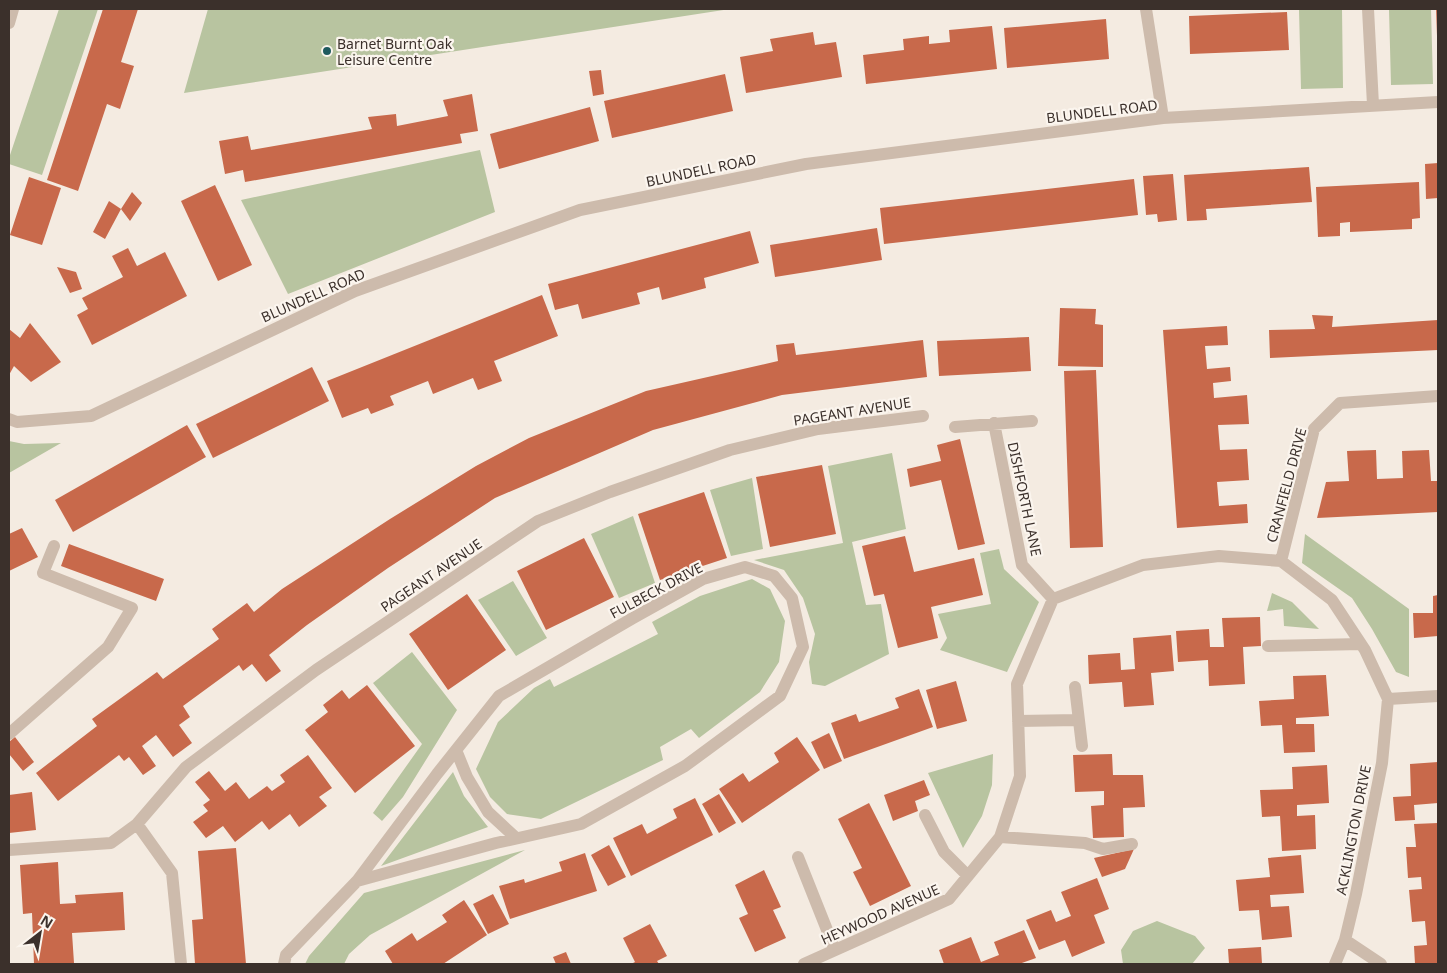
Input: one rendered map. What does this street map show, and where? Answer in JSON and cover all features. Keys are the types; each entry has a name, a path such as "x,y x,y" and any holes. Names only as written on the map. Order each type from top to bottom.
{"street":[{"path":"1146,9 1163,118"},
{"path":"1368,9 1373,105"},
{"name":"BLUNDELL ROAD","path":"9,419 17,422 91,416 355,291 580,210 806,164 1163,118 1438,102"},
{"name":"CRANFIELD DRIVE","path":"1281,562 1314,429 1340,403 1438,396"},
{"name":"PAGEANT AVENUE","path":"9,850 111,843 136,824 186,767 316,670 538,521 610,492 730,450 818,429 923,416"},
{"path":"955,427 1032,420"},
{"name":"DISHFORTH LANE","path":"994,423 1022,565 1053,600"},
{"path":"9,734 108,647 132,608 44,573 54,546"},
{"path":"1053,600 1143,565 1219,556 1281,562 1332,600 1361,644 1388,699 1438,696"},
{"name":"FULBECK DRIVE","path":"284,964 286,955 357,881 499,696 703,579 745,567 774,576 792,598 803,647 780,696 685,766 581,824 516,838 357,881"},
{"name":"HEYWOOD AVENUE","path":"804,964 949,899 1000,837 1020,776 1017,684 1053,600"},
{"path":"1268,646 1361,644"},
{"path":"1074,687 1082,746"},
{"name":"ACKLINGTON DRIVE","path":"1335,964 1345,940 1356,894 1382,763 1388,699"},
{"path":"1018,722 1078,720"},
{"path":"456,750 467,777 488,812 516,838"},
{"path":"925,815 944,852 968,876"},
{"path":"136,824 172,873 181,964"},
{"path":"1000,837 1085,843 1103,849 1132,844"},
{"path":"798,857 835,950"},
{"path":"1345,940 1381,964"}],"green space":[{"path":"59,9 98,9 42,175 9,164 9,158"},
{"name":"Barnet Burnt Oak Leisure Centre","path":"208,9 730,9 184,93"},
{"path":"1299,9 1342,9 1343,88 1301,89"},
{"path":"1389,9 1431,9 1433,84 1391,85"},
{"path":"480,150 495,212 288,294 241,200"},
{"path":"9,441 24,444 61,443 9,473"},
{"path":"892,453 906,529 852,542 866,605 881,604 889,654 825,686 812,684 809,662 815,634 803,598 784,570 754,560 843,543 828,466"},
{"path":"752,478 763,549 731,556 710,490"},
{"path":"633,516 655,583 619,598 591,534"},
{"path":"1305,534 1409,609 1409,677 1396,672 1352,598 1302,563"},
{"path":"999,549 1004,569 1039,602 1007,672 940,650 947,638 938,614 991,604 980,553"},
{"path":"752,579 770,589 785,621 779,662 760,692 699,738 691,729 660,747 663,760 541,819 507,814 490,797 476,769 498,722 534,688 550,679 554,687 658,634 652,622 700,596"},
{"path":"513,581 547,638 516,656 478,600"},
{"path":"1272,593 1292,602 1319,629 1284,626 1283,609 1267,611"},
{"path":"412,652 457,710 403,797 382,821 373,813 422,744 373,683"},
{"path":"993,754 992,785 982,816 963,848 928,773"},
{"path":"453,772 464,796 488,827 381,866"},
{"path":"525,850 370,935 349,954 344,964 305,964 309,956 364,893"},
{"path":"1157,921 1195,936 1205,948 1192,964 1123,964 1121,950 1133,931"}],"building":[{"path":"103,9 138,9 121,62 134,66 120,109 107,104 78,191 47,180"},
{"path":"1436,9 1438,9 1438,36 1437,36"},
{"path":"1287,12 1289,50 1190,54 1189,16"},
{"path":"1106,19 1109,59 1007,68 1004,28"},
{"path":"992,26 997,69 866,84 863,55 904,50 903,39 929,36 929,44 950,42 949,30"},
{"path":"813,32 815,45 836,42 842,77 746,93 740,57 773,51 770,39"},
{"path":"601,70 604,94 593,96 589,71"},
{"path":"725,74 733,111 612,138 604,101"},
{"path":"472,94 478,131 460,134 462,143 245,182 243,170 225,174 219,141 248,136 251,150 372,129 368,117 396,114 397,126 448,116 443,100"},
{"path":"590,107 599,141 499,169 490,134"},
{"path":"1438,163 1438,198 1426,199 1425,164"},
{"path":"1309,167 1312,202 1206,209 1207,220 1187,221 1184,175"},
{"path":"1173,174 1177,220 1158,222 1157,214 1146,215 1143,176"},
{"path":"29,177 61,188 42,245 10,235"},
{"path":"1134,179 1138,215 884,244 880,208"},
{"path":"1419,182 1420,218 1412,219 1412,229 1350,232 1350,222 1340,223 1340,236 1318,237 1316,187"},
{"path":"215,185 252,265 218,281 181,201"},
{"path":"132,192 142,203 130,221 121,209"},
{"path":"109,201 121,209 105,239 93,232"},
{"path":"877,228 882,260 775,277 770,245"},
{"path":"750,231 759,263 704,278 706,288 662,300 659,287 637,293 640,304 582,319 578,304 555,310 548,284"},
{"path":"128,248 137,266 165,252 187,296 92,345 77,315 88,309 82,298 123,277 112,256"},
{"path":"57,267 76,272 82,289 70,293"},
{"path":"542,295 558,336 494,361 502,381 478,390 473,378 433,394 428,381 390,396 394,405 371,414 368,408 342,418 327,381"},
{"path":"1060,308 1096,309 1095,324 1103,325 1103,367 1058,366"},
{"path":"1312,315 1333,316 1332,327 1438,320 1438,350 1270,358 1269,330 1315,329"},
{"path":"30,323 61,362 31,382 14,366 9,375 9,329 20,338"},
{"path":"1227,326 1228,345 1205,346 1207,369 1230,367 1231,381 1213,383 1214,398 1247,395 1249,424 1218,425 1220,450 1247,449 1249,480 1217,482 1219,506 1247,504 1248,523 1177,528 1163,330"},
{"path":"1029,337 1031,371 939,376 937,341"},
{"path":"923,340 927,377 782,395 653,430 495,498 388,568 307,625 269,655 281,671 266,682 252,664 243,671 239,665 183,706 190,717 179,725 192,743 173,757 156,735 142,746 156,766 143,775 129,757 124,761 119,755 58,801 36,773 97,726 92,719 157,672 163,679 219,639 212,629 247,603 254,612 282,589 390,519 476,466 529,438 646,391 778,361 776,345 794,343 796,355"},
{"path":"312,367 329,401 213,458 196,424"},
{"path":"1096,370 1103,547 1070,548 1064,371"},
{"path":"187,425 206,457 73,532 55,500"},
{"path":"960,439 985,544 958,550 941,480 910,487 907,469 941,461 937,445"},
{"path":"1376,450 1377,479 1403,478 1402,451 1429,450 1431,481 1438,481 1438,512 1317,518 1326,482 1349,481 1347,451"},
{"path":"822,465 836,534 770,547 756,477"},
{"path":"704,492 727,558 660,580 638,514"},
{"path":"22,528 38,557 9,571 9,534"},
{"path":"905,536 914,572 974,558 983,595 931,607 938,638 898,648 884,594 874,596 862,546"},
{"path":"584,538 614,597 546,630 517,571"},
{"path":"69,544 164,579 156,601 61,566"},
{"path":"467,594 506,650 448,690 409,634"},
{"path":"1438,595 1438,636 1414,638 1413,613 1433,613 1433,596"},
{"path":"1260,617 1261,646 1243,647 1245,684 1209,686 1208,660 1178,662 1176,631 1209,629 1210,647 1224,647 1222,618"},
{"path":"1171,635 1174,671 1151,673 1154,705 1124,707 1122,682 1089,684 1088,655 1120,653 1121,670 1135,669 1133,638"},
{"path":"1326,675 1329,716 1296,718 1296,724 1314,724 1315,752 1284,753 1282,725 1261,726 1259,701 1294,699 1293,676"},
{"path":"956,681 967,721 937,729 926,690"},
{"path":"367,685 415,746 355,793 305,730 328,712 323,705 342,690 349,699"},
{"path":"919,689 933,727 844,759 831,723 856,714 859,722 899,708 895,698"},
{"path":"829,733 842,761 824,769 811,742"},
{"path":"15,737 34,762 23,771 9,754 9,742"},
{"path":"797,737 820,770 742,823 719,789 743,773 749,782 779,762 774,753"},
{"path":"1112,754 1113,775 1143,775 1145,807 1123,808 1124,837 1093,838 1091,806 1104,805 1104,791 1075,792 1073,755"},
{"path":"308,755 332,788 319,797 327,806 299,827 290,814 269,830 262,821 235,842 223,826 206,838 193,822 208,811 203,805 210,800 195,782 209,771 225,791 236,782 249,799 267,786 272,791 285,782 280,775"},
{"path":"1438,762 1438,803 1414,805 1415,820 1395,821 1393,797 1411,796 1410,764"},
{"path":"1327,765 1329,803 1297,805 1297,816 1315,815 1316,849 1282,851 1280,816 1262,817 1260,790 1293,789 1292,767"},
{"path":"924,780 930,795 915,801 918,811 893,821 884,795"},
{"path":"32,792 36,830 9,833 9,795"},
{"path":"719,794 736,823 719,833 702,804"},
{"path":"695,798 713,835 631,876 613,838 642,824 647,834 677,818 673,809"},
{"path":"869,803 911,886 870,906 853,872 862,868 838,819"},
{"path":"1438,823 1438,964 1415,964 1414,946 1427,945 1425,921 1412,922 1409,890 1422,889 1421,877 1408,878 1406,847 1416,847 1414,824"},
{"path":"609,845 626,877 608,886 591,855"},
{"path":"236,848 246,964 195,964 192,920 203,919 198,851"},
{"path":"1134,849 1125,869 1102,877 1094,858"},
{"path":"585,853 597,891 510,919 499,886 524,879 525,883 562,871 559,862"},
{"path":"1301,855 1304,893 1270,895 1271,907 1289,906 1292,937 1262,940 1259,910 1239,911 1236,880 1270,877 1268,858"},
{"path":"58,862 60,904 76,903 75,895 123,892 125,930 72,933 74,963 34,964 32,913 23,914 20,865"},
{"path":"764,870 781,907 773,910 786,938 755,952 739,918 748,914 735,885"},
{"path":"1097,878 1109,909 1094,915 1105,943 1072,957 1065,940 1039,950 1026,920 1051,910 1056,922 1071,916 1061,892"},
{"path":"493,894 509,924 488,934 473,904"},
{"path":"464,900 487,935 443,964 393,964 385,951 412,933 417,941 447,922 442,915"},
{"path":"650,924 667,956 657,961 659,964 631,964 635,962 623,938"},
{"path":"1024,930 1036,958 1019,964 944,964 939,950 971,937 981,962 999,955 994,942"},
{"path":"1261,947 1262,964 1229,964 1228,949"},
{"path":"566,952 571,964 556,964 553,957"}],"place":[{"name":"Barnet Burnt Oak Leisure Centre","path":"327,51"}]}
